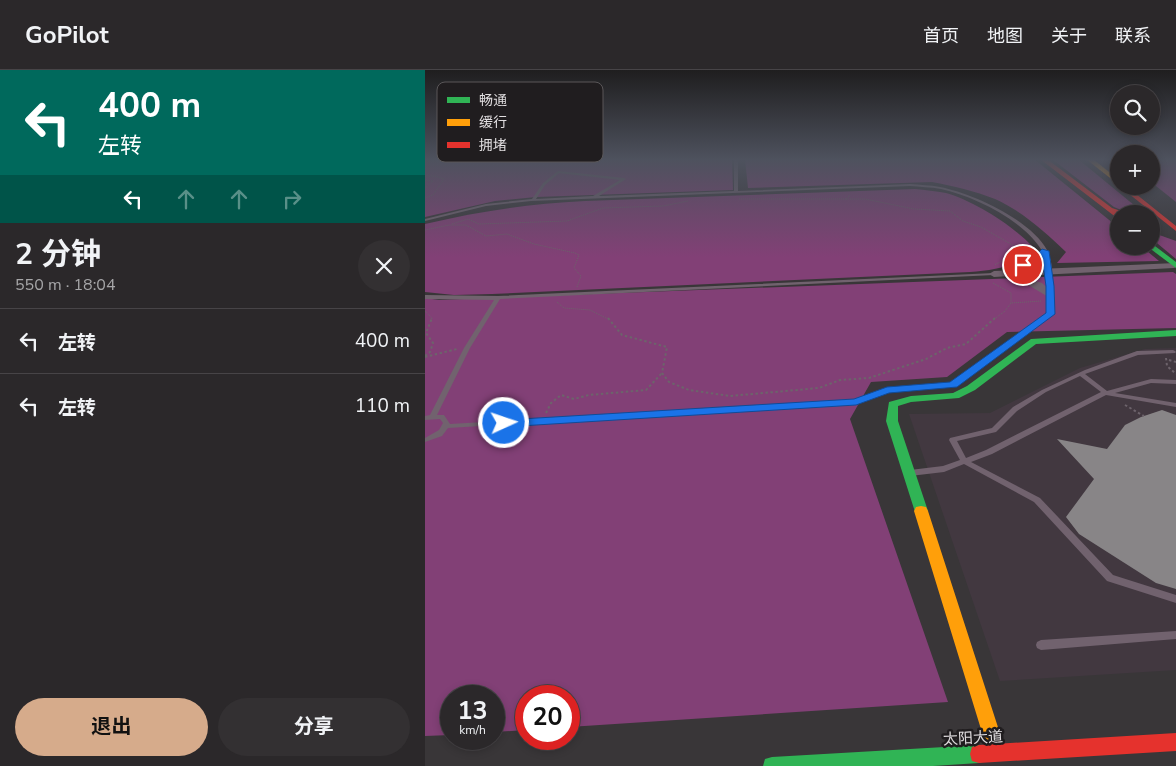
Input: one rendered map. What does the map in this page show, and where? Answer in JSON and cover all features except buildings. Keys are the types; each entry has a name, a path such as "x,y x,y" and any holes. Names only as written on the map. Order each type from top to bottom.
{"main road":[{"path":"1086,191 1110,209"},
{"path":"1131,195 1141,205"},
{"path":"1160,220 1176,230"},
{"path":"1160,232 1176,237"},
{"path":"1160,252 1175,265"},
{"path":"997,752 893,422 893,404 911,399 955,396 971,388 1034,341 1176,333"},
{"name":"太阳大道","path":"772,766 997,752 1052,755 1176,742"}],"street":[{"path":"989,274 1175,265"},
{"path":"989,274 1011,276 1036,283 1044,288 1050,298"}],"lane":[{"path":"533,200 539,191"},
{"path":"594,197 603,191"},
{"path":"425,220 486,205 533,200 748,191"},
{"path":"425,440 439,434 447,426 856,402 887,390 953,385 1051,314 1048,271 1044,252 1034,237 1015,222 975,200 953,191"},
{"path":"425,297 498,298 989,274 1023,265 1037,259 1044,252"},
{"path":"447,426 445,420 429,417 467,348 498,298"},
{"path":"1170,354 1137,353 1081,374 1044,391 1015,409 994,430 953,440 964,461 1037,500 1110,578 1176,599"},
{"path":"1081,374 1106,393 1176,405"},
{"path":"909,473 944,469 989,452 1106,393 1151,381 1176,382"},
{"path":"1041,644 1176,635"}],"path":[{"path":"425,198 433,195 435,191"},
{"path":"846,199 853,191"},
{"path":"735,199 865,199 914,208 950,211 959,219 981,227 1016,247 1044,252"},
{"path":"425,230 468,219 479,224 567,221 603,208 663,206 680,204 689,200"},
{"path":"452,224 470,226 486,236 507,234 535,244 579,255 574,268 581,276 575,294"},
{"path":"556,295 559,305 564,308 590,310 611,320 622,335 667,348 663,373 669,382 689,390 730,396 819,388 840,380 869,378 926,359 947,348 967,344 982,328 1005,311 1011,303 1011,293 994,284 989,274 985,271 1015,255 1016,247"},
{"path":"1011,303 1050,298"},
{"path":"425,311 432,318 426,333 433,343 430,352 425,356"},
{"path":"425,356 467,348"},
{"path":"1170,354 1166,359 1167,366 1176,374"},
{"path":"1166,359 1176,362"},
{"path":"542,421 551,402 561,395 574,398 646,390 663,373"}],"shaded area":[{"path":"425,191 691,191 536,197 495,201 425,217"},
{"path":"847,191 937,191 957,197 980,208 1014,230 1032,246 1012,263 996,269 970,272 492,294 454,295 425,292 425,224 524,206 585,201"},
{"path":"971,191 1074,191 1110,221 1110,255 1152,255 1159,261 1057,263 1066,252 1024,216 995,199"},
{"path":"1094,191 1110,191 1110,195 1122,195 1134,205 1111,205"},
{"path":"1163,191 1176,191 1176,202"},
{"path":"1160,235 1176,241 1176,259 1160,246"},
{"path":"1173,272 1176,274 1176,328 1007,332 947,377 871,382 850,419 948,702 580,726 580,685 515,685 515,731 505,731 505,685 440,685 440,735 425,736 425,298 439,300"},
{"path":"1176,348 1176,670 1000,681 909,414 990,413 1080,368 1145,349"}],"traffic: fast":[{"path":"1160,253 1176,266"},
{"path":"921,511 892,421 893,404 911,399 955,396 971,388 1034,341 1176,333"},
{"path":"772,766 979,754"}],"traffic: slow":[{"path":"921,511 997,752"}],"traffic: jam":[{"path":"1086,191 1110,210"},
{"path":"1133,195 1176,229"},
{"path":"979,754 1176,742"}],"route":[{"path":"504,423 856,402 887,390 953,385 1051,314 1050,286 1045,251 1037,259 1023,265"}]}
